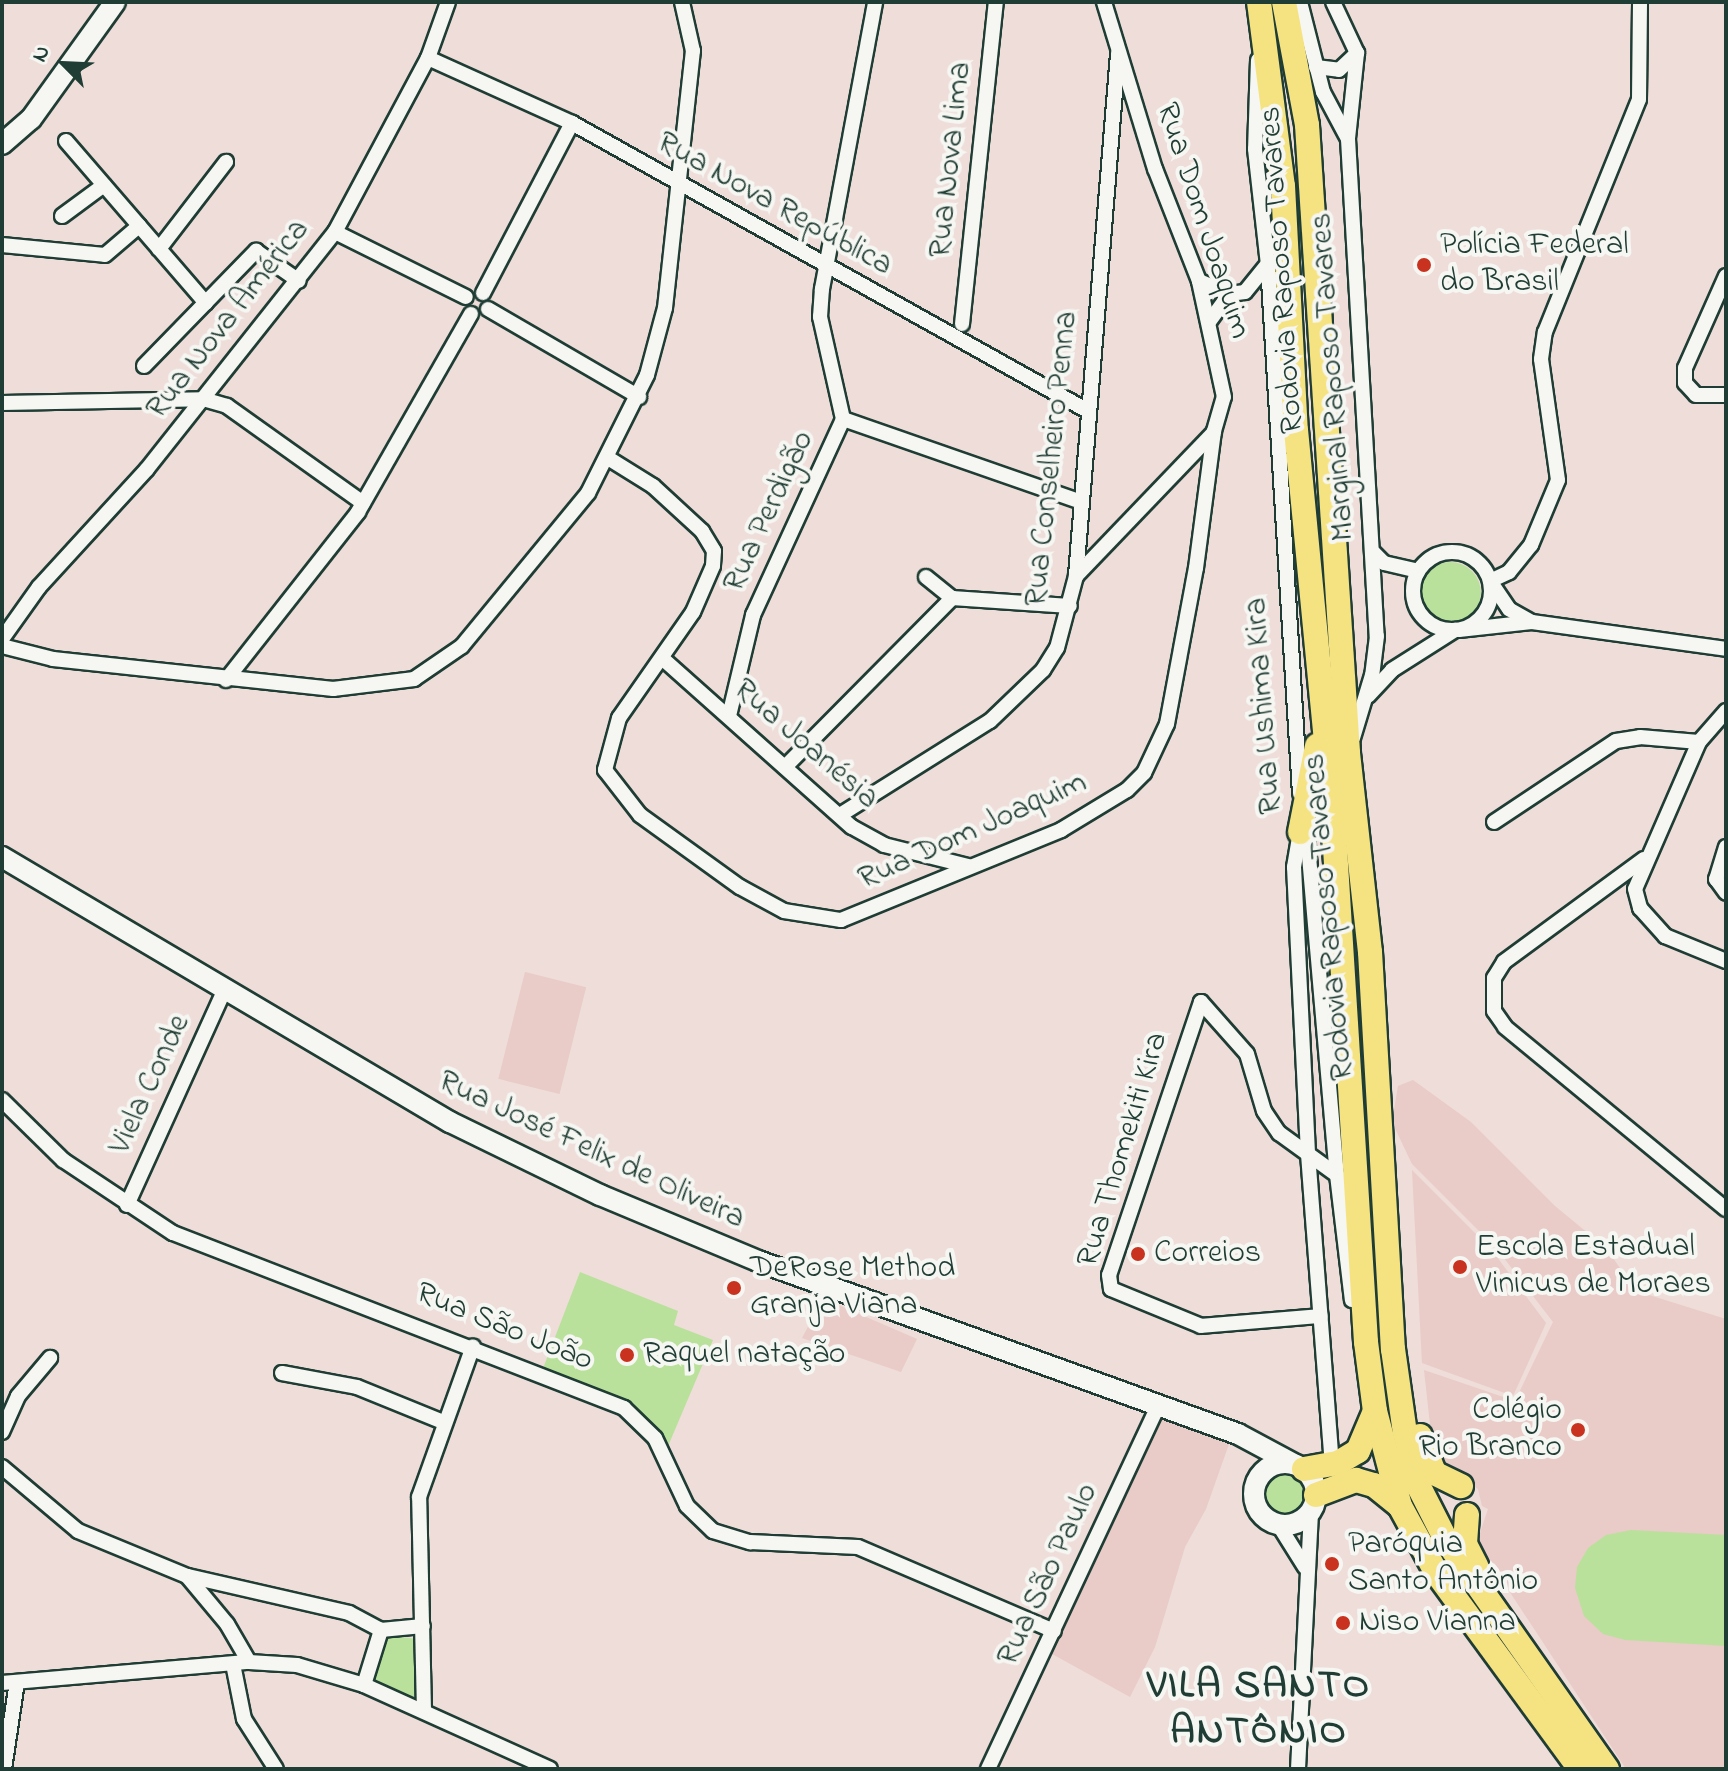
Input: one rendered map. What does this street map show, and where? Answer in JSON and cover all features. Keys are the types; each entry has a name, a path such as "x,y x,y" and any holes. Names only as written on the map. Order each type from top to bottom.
{"highway":[{"name":"Rodovia Raposo Tavares","path":"1268,5 1283,186 1296,430 1355,1112 1366,1342 1375,1411 1400,1506 1436,1572 1580,1769"},
{"name":"Rodovia Raposo Tavares","path":"1268,5 1307,125 1348,753 1370,952 1393,1349 1405,1433 1418,1485 1446,1540 1607,1769"},
{"path":"1303,827 1321,712"},
{"path":"1393,1349 1429,1465 1440,1478 1461,1486"},
{"path":"1299,1467 1332,1464 1358,1451 1375,1411"},
{"path":"1313,1503 1356,1480 1374,1485 1400,1506"},
{"path":"1467,1515 1465,1544 1501,1619"}],"main road":[{"path":"2,144 31,119 115,2"},
{"name":"Rua José Felix de Oliveira","path":"2,857 450,1122 600,1195 758,1261 1238,1434 1299,1467"},
{"path":"1238,1434 1260,1476 1256,1505 1278,1524 1296,1522 1313,1503 1299,1467 1275,1465 1260,1476"}],"street":[{"name":"Rua Nova América","path":"2,639 39,587 113,511 335,232 428,58 448,2"},
{"path":"2,646 53,659 293,689 375,687 414,679 441,665 497,609 588,493 639,397 665,308 679,185 693,51 682,2"},
{"name":"Rua Perdigão","path":"729,716 753,615 843,419 820,317 825,263 875,2"},
{"name":"Rua Nova Lima","path":"962,324 996,2"},
{"name":"Rua Dom Joaquim","path":"608,458 653,486 702,531 714,551 700,598 619,718 605,770 640,815 740,887 784,911 841,920 895,902 968,866 1061,830 1115,798 1144,773 1167,724 1178,675 1214,431 1224,397 1199,281 1155,169 1104,2"},
{"name":"Marginal Raposo Tavares","path":"1300,2 1316,67 1348,139 1359,385 1374,553 1377,636 1366,700 1348,753"},
{"path":"1333,2 1357,53 1348,139"},
{"path":"1490,581 1509,572 1531,545 1558,480 1541,359 1545,332 1639,99 1640,2"},
{"name":"Rua Ushima Kira","path":"1268,5 1255,149 1268,264 1303,827 1294,867 1308,1154 1332,1464"},
{"name":"Rua Conselheiro Penna","path":"840,815 990,721 1018,697 1057,648 1076,576 1119,46"},
{"path":"1316,67 1339,70 1357,53"},
{"name":"Rua Nova República","path":"428,58 572,123 1088,411"},
{"path":"572,123 483,293 488,309 639,397"},
{"path":"66,141 206,303"},
{"path":"159,249 226,162"},
{"path":"62,216 104,185"},
{"path":"2,245 105,255 139,226"},
{"path":"335,232 466,297 483,293"},
{"path":"144,366 256,251 299,281"},
{"path":"1245,292 1268,264"},
{"path":"1726,276 1685,368 1685,383 1696,395 1726,395"},
{"path":"1199,281 1229,294 1245,292 1270,302"},
{"path":"1209,322 1229,294"},
{"path":"466,297 471,314"},
{"path":"226,680 363,503 471,314 488,309"},
{"path":"2,403 203,399 247,415 363,503"},
{"path":"843,419 1081,502"},
{"path":"1076,576 1214,431"},
{"path":"1374,553 1384,563 1418,571"},
{"path":"1532,622 1509,609 1476,560 1464,553 1438,554 1418,571 1413,592 1418,612 1434,626 1457,630 1532,622 1726,649"},
{"path":"926,577 952,598 1070,606"},
{"path":"1366,700 1392,670 1481,617 1490,581"},
{"path":"785,767 952,598"},
{"name":"Rua Joanésia","path":"662,658 840,815 884,845 968,866"},
{"path":"1726,711 1699,742 1644,859 1635,889 1650,923 1665,936 1726,961"},
{"path":"1494,822 1616,741 1640,737 1699,742"},
{"path":"1303,827 1337,1175 1353,1305 1366,1342"},
{"path":"1726,847 1716,879 1726,893"},
{"path":"1644,859 1504,962 1494,978 1494,1011 1505,1027 1726,1209"},
{"name":"Viela Conde","path":"127,1205 225,989"},
{"name":"Rua Thomekiti Kira","path":"1308,1154 1272,1123 1247,1054 1201,1002 1108,1283 1121,1295 1201,1326 1321,1316"},
{"name":"Rua São João","path":"2,1100 63,1160 173,1233 473,1346 635,1415 655,1438 687,1506 713,1531 750,1542 858,1547 1054,1631"},
{"path":"1308,1154 1337,1175"},
{"path":"424,1711 419,1497 443,1422 473,1346"},
{"path":"2,1431 18,1396 50,1358"},
{"path":"282,1373 357,1387 443,1422"},
{"name":"Rua São Paulo","path":"988,1769 1159,1404"},
{"path":"2,1467 78,1531 187,1576 349,1613 381,1630 423,1626"},
{"path":"1298,1769 1305,1567 1313,1503"},
{"path":"1278,1524 1305,1567"},
{"path":"187,1576 227,1624 249,1662"},
{"path":"364,1685 381,1630"},
{"path":"4,1769 10,1683 249,1662 297,1665 364,1685 550,1769"},
{"path":"233,1664 236,1696 251,1738 276,1769"}],"shaded area":[{"path":"525,972 586,987 560,1094 498,1079"},
{"name":"Colégio Rio Branco","path":"1413,1080 1471,1122 1555,1206 1606,1248 1636,1291 1726,1319 1726,1769 1626,1769 1477,1542 1488,1509 1482,1506 1478,1489 1434,1460 1424,1370 1515,1401 1553,1322 1497,1249 1412,1164 1392,1122 1398,1086"},
{"name":"Escola Estadual Vinicus de Moraes","path":"1412,1170 1491,1249 1546,1323 1513,1396 1422,1363"},
{"path":"836,1304 917,1339 901,1372 802,1338 818,1308"},
{"path":"1162,1417 1229,1444 1206,1509 1185,1547 1155,1647 1130,1697 1045,1650 1152,1419"}],"green space":[{"path":"1450,562 1462,564 1472,571 1479,581 1479,605 1472,615 1462,622 1450,624 1438,622 1428,615 1421,605 1419,593 1421,581 1428,571 1438,564"},
{"name":"Raquel natação","path":"580,1272 678,1311 674,1325 713,1340 663,1458 649,1424 542,1371"},
{"path":"1285,1472 1309,1479 1312,1488 1301,1516 1278,1523 1260,1508 1259,1492 1269,1479"},
{"path":"1631,1530 1726,1535 1726,1646 1625,1640 1603,1634 1584,1616 1575,1588 1577,1567 1588,1548 1606,1535"},
{"path":"380,1634 417,1639 421,1704 371,1682"}],"place":[{"name":"Polícia Federal do Brasil","path":"1424,265"},
{"name":"Correios","path":"1138,1254"},
{"name":"Escola Estadual Vinicus de Moraes","path":"1460,1267"},
{"name":"DeRose Method Granja Viana","path":"734,1288"},
{"name":"Raquel natação","path":"627,1355"},
{"name":"Colégio Rio Branco","path":"1578,1430"},
{"name":"Paróquia Santo Antônio","path":"1332,1564"},
{"name":"Niso Vianna","path":"1343,1623"}],"district":[{"name":"VILA SANTO ANTÔNIO","path":"1259,1710"}]}
